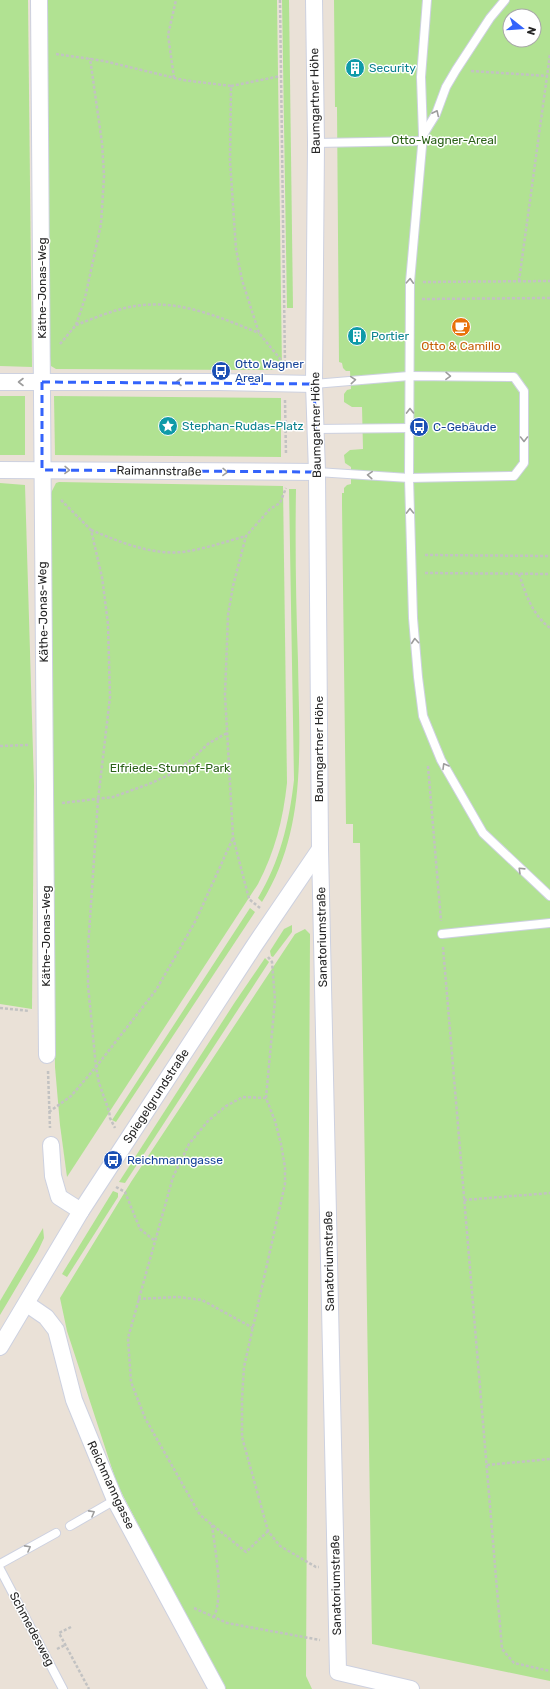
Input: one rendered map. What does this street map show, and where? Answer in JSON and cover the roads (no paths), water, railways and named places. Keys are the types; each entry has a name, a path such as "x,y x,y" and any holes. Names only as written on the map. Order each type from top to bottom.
{"street":[{"name":"Käthe-Jonas-Weg","path":"39,0 43,364 42,470 47,1056"},
{"name":"Baumgartner Höhe","path":"314,0 316,143 314,384 317,472 320,849"},
{"path":"0,382 314,384"},
{"name":"Raimannstraße","path":"0,470 317,472"},
{"name":"Spiegelgrundstraße","path":"0,1347 81,1211 254,946 320,849"},
{"name":"Sanatoriumstraße","path":"320,849 338,1672 411,1689"},
{"path":"51,1145 53,1176 59,1197 81,1211"},
{"name":"Reichmanngasse","path":"27,1304 46,1318 56,1330 74,1400 115,1500 217,1689"}],"lane":[{"path":"427,0 421,77 422,138 410,282 410,555 418,678 423,716 441,760 483,833 550,896"},
{"path":"422,138 436,114 446,87 456,70 490,18 505,0"},
{"path":"316,143 422,138"},
{"path":"314,384 410,376 514,377 524,391 524,463 514,476 409,478 317,472"},
{"path":"316,429 410,428"},
{"path":"442,934 550,924"},
{"path":"70,1526 115,1500"},
{"path":"0,1564 56,1533"},
{"name":"Schmedesweg","path":"0,1569 63,1689"}],"place":[{"name":"Security","path":"355,68"},
{"name":"Otto & Camillo","path":"461,327"},
{"name":"Portier","path":"357,336"},
{"name":"Otto Wagner Areal","path":"221,371"},
{"name":"Stephan-Rudas-Platz","path":"168,426"},
{"name":"C-Gebäude","path":"419,427"},
{"name":"Reichmanngasse","path":"113,1160"}],"park label":[{"name":"Otto-Wagner-Areal","path":"444,140"},
{"name":"Elfriede-Stumpf-Park","path":"170,768"}]}
